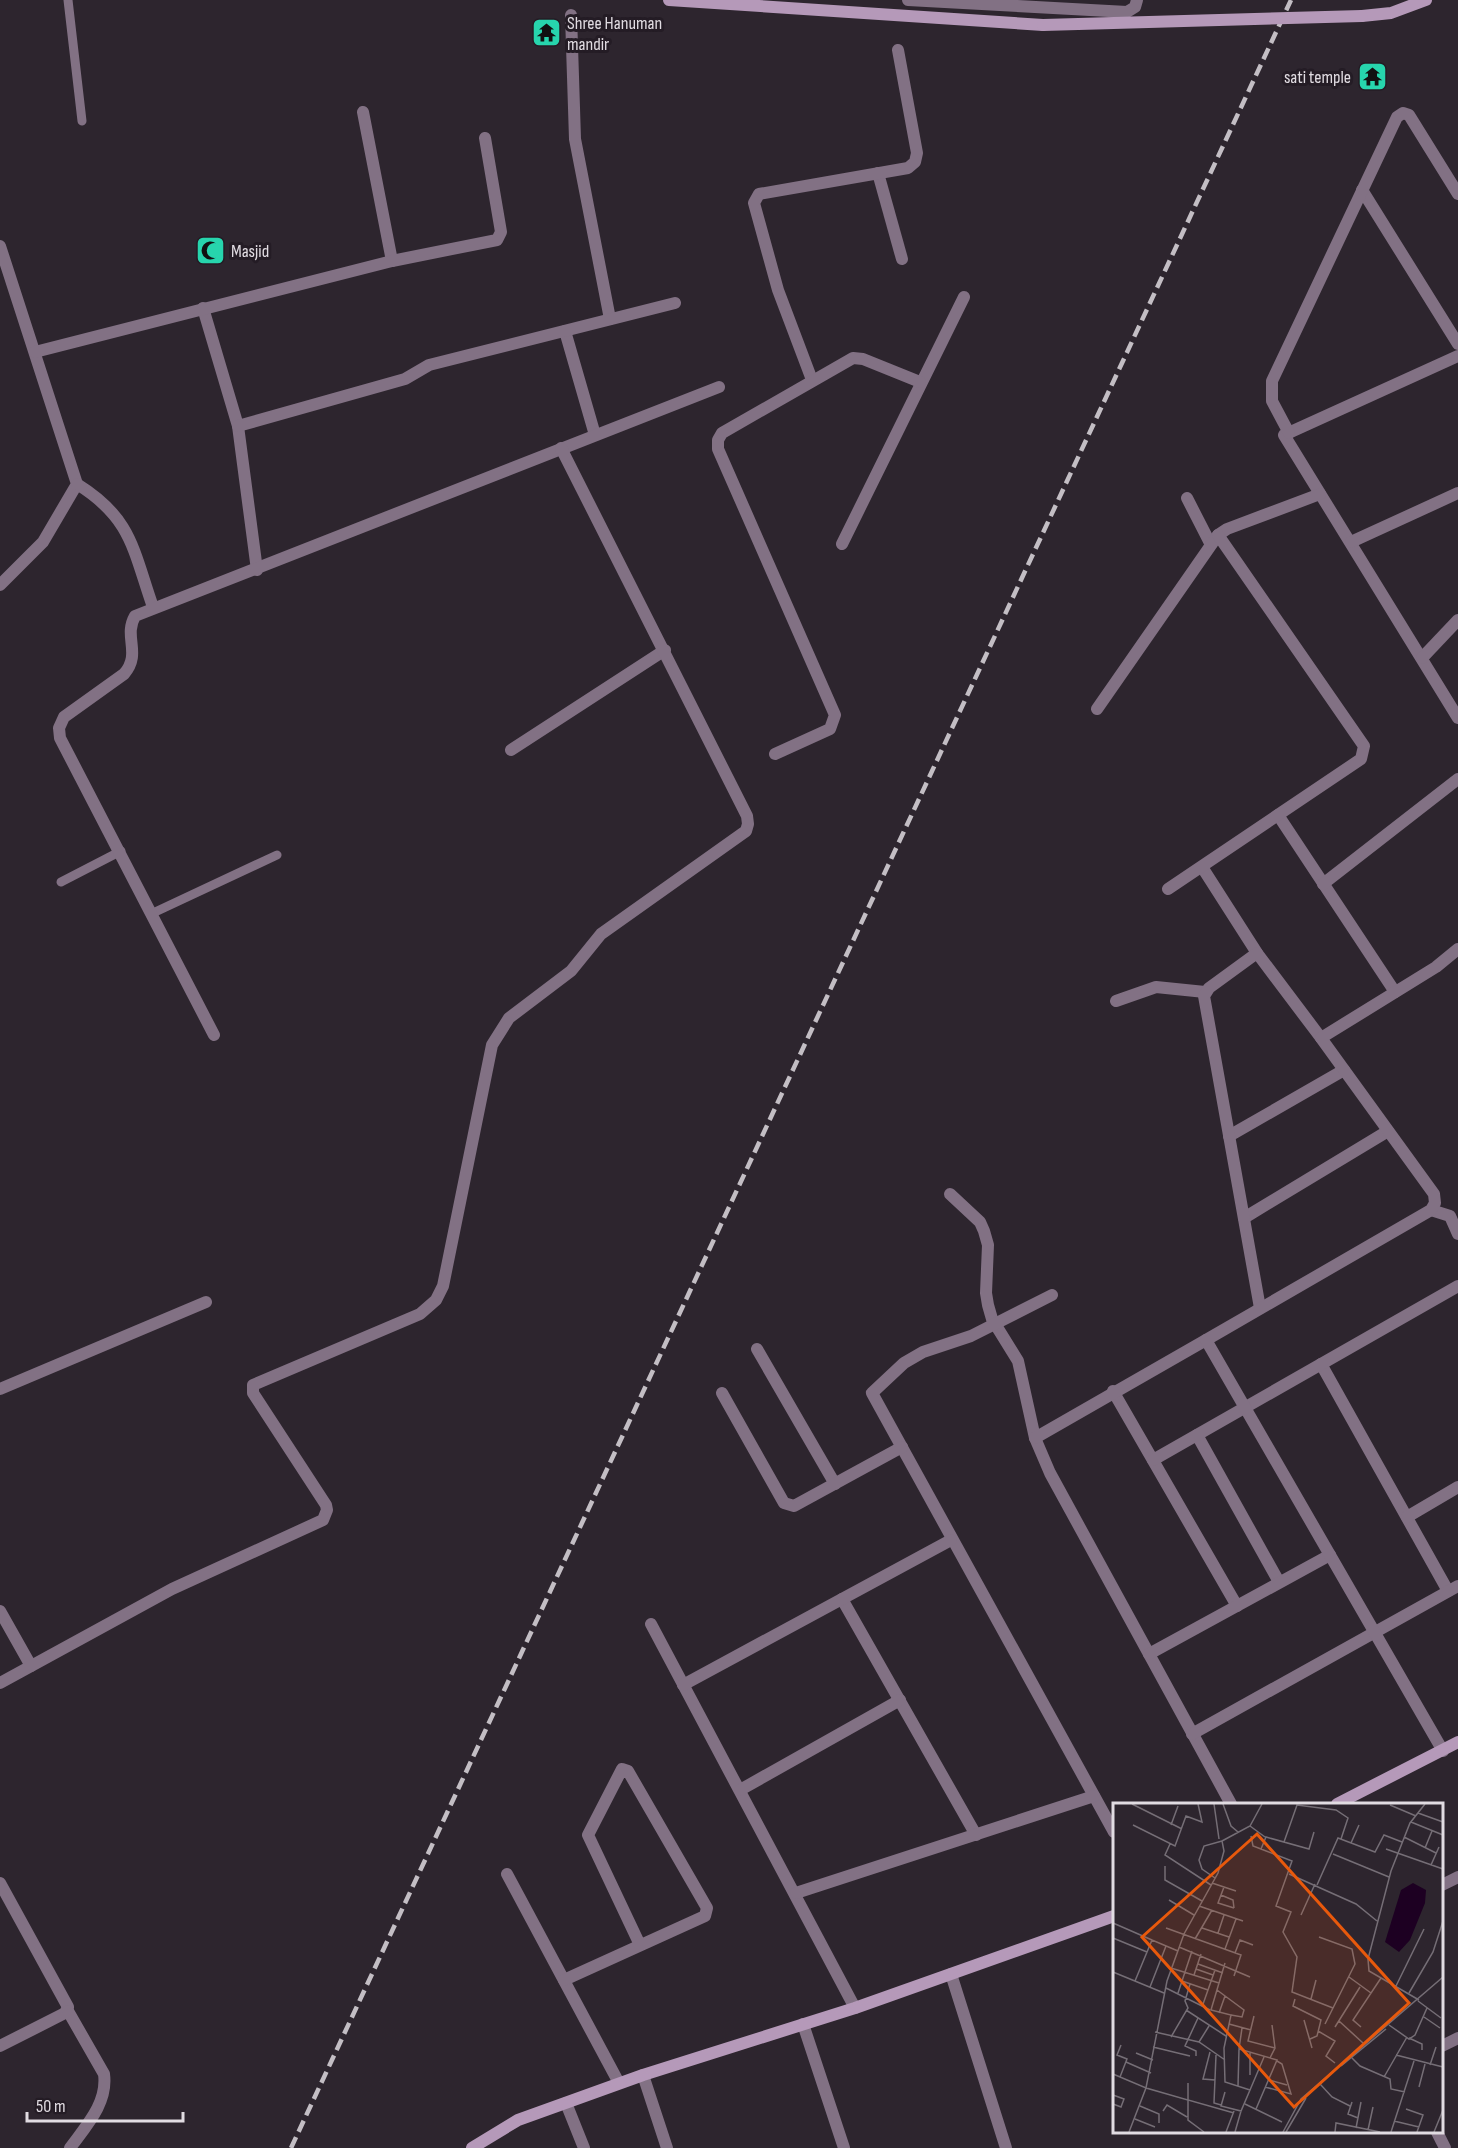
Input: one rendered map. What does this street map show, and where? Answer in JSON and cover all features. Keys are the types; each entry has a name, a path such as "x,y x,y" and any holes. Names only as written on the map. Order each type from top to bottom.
{"street":[{"path":"669,0 1043,25 1362,16 1391,13 1426,0"},
{"path":"908,0 1127,12 1135,7 1137,0"},
{"path":"571,15 575,139 610,319"},
{"path":"812,380 778,290 754,203 759,194 908,168 915,162 917,153 898,50"},
{"path":"363,112 392,261"},
{"path":"1289,433 1272,401 1272,381 1397,117 1403,112 1409,115 1458,194"},
{"path":"35,352 392,261 497,240 501,232 485,138"},
{"path":"878,174 902,259"},
{"path":"1362,190 1458,344"},
{"path":"0,246 77,484 102,500 125,526 153,607"},
{"path":"842,544 920,382 964,297"},
{"path":"238,426 405,379 429,365 675,303"},
{"path":"203,308 238,426 257,570"},
{"path":"565,331 595,435"},
{"path":"1458,356 1284,435 1458,718"},
{"path":"775,754 830,729 835,715 718,450 718,440 722,434 853,358 862,359 920,382"},
{"path":"214,1035 121,851 60,738 60,728 64,717 124,674 130,666 134,658 132,622 135,616 153,607 257,570 719,387"},
{"path":"0,1683 172,1589 323,1520 327,1510 326,1505 253,1393 253,1385 420,1314 436,1300 443,1286 492,1046 498,1032 509,1018 571,971 601,934 746,831 747,816 561,448"},
{"path":"0,585 43,542 77,484"},
{"path":"1351,542 1458,493"},
{"path":"1097,709 1214,539 1227,529 1320,494"},
{"path":"1168,889 1361,759 1364,746 1214,539 1187,498"},
{"path":"1422,658 1458,620"},
{"path":"511,750 665,650"},
{"path":"1323,884 1458,779"},
{"path":"1278,815 1395,992"},
{"path":"1035,1438 1113,1391 1431,1210 1435,1203 1434,1194 1257,953 1202,867"},
{"path":"1321,1038 1436,967 1458,948"},
{"path":"1116,1001 1156,987 1205,992 1257,953"},
{"path":"1205,992 1260,1308"},
{"path":"1229,1136 1344,1070"},
{"path":"1244,1218 1388,1131"},
{"path":"950,1194 980,1222 984,1231 988,1245 986,1293 996,1324 1018,1361 1035,1438 1050,1473 1230,1803"},
{"path":"1431,1210 1450,1216 1458,1234"},
{"path":"1153,1460 1458,1286"},
{"path":"1052,1294 971,1336 923,1352 904,1364 873,1391 951,1540 1113,1830"},
{"path":"0,1389 206,1302"},
{"path":"1206,1340 1443,1751"},
{"path":"758,1349 835,1484"},
{"path":"1192,1734 1453,1588 1407,1517 1321,1365"},
{"path":"1113,1391 1237,1606"},
{"path":"722,1393 784,1503 794,1506 902,1448"},
{"path":"1197,1435 1279,1582"},
{"path":"1407,1517 1458,1487"},
{"path":"683,1685 951,1540"},
{"path":"1149,1654 1330,1555"},
{"path":"842,1599 976,1835"},
{"path":"0,1611 31,1666"},
{"path":"651,1624 796,1893 855,2008"},
{"path":"740,1790 900,1700"},
{"path":"1339,1803 1458,1742"},
{"path":"564,1980 705,1916 707,1908 628,1771 622,1769 588,1835 639,1945"},
{"path":"796,1893 1094,1797"},
{"path":"507,1874 619,2084"},
{"path":"1443,1884 1458,1876"},
{"path":"0,1883 104,2074 106,2085 99,2107 70,2148"},
{"path":"471,2148 518,2120 642,2074 855,2008 1113,1916"},
{"path":"951,1974 1006,2148"},
{"path":"0,2046 68,2011"},
{"path":"803,2024 844,2148"},
{"path":"1443,2046 1458,2038"},
{"path":"642,2074 667,2148"},
{"path":"566,2103 584,2148"},
{"path":"1438,2133 1445,2148"}],"lane":[{"path":"68,0 82,121"},
{"path":"61,882 121,851"},
{"path":"153,913 277,855"}],"railway":[{"path":"291,2148 1291,0"}],"place":[{"name":"Shree Hanuman mandir","path":"546,33"},
{"name":"sati temple","path":"1372,77"},
{"name":"Masjid","path":"210,251"}]}
